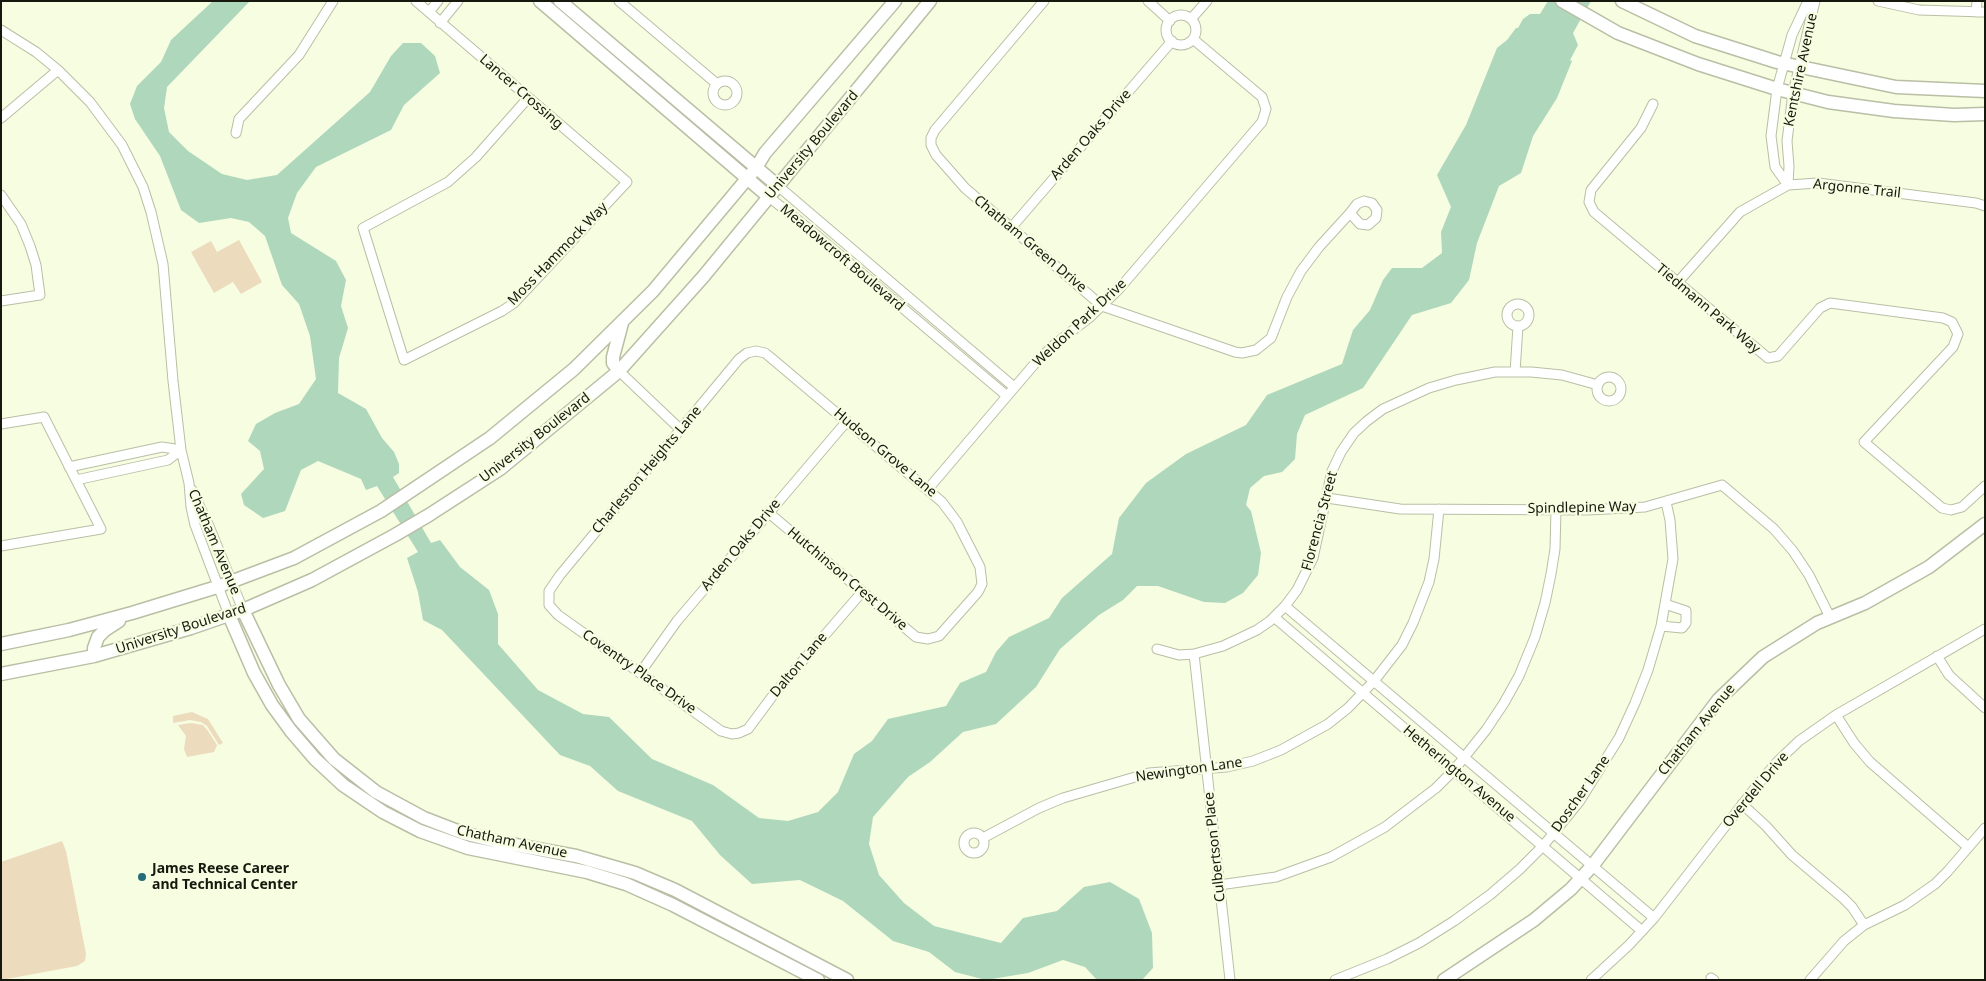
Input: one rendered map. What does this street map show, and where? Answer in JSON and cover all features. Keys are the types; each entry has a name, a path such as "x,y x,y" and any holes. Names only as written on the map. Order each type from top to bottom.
{"main road":[{"name":"Meadowcroft Boulevard","path":"540,1 769,197"},
{"name":"Meadowcroft Boulevard","path":"560,1 778,186"},
{"name":"University Boulevard","path":"2,644 69,630 132,613 232,582 294,558 381,511 464,457 529,408 622,323 673,268 756,168 765,153 895,1"},
{"name":"University Boulevard","path":"1,674 94,656 243,610 312,580 395,535 500,469 619,371 702,277 930,1"},
{"path":"1562,1 1618,33 1698,64 1777,89 1828,102 1894,111 1954,115 1985,114"},
{"path":"1622,1 1714,43 1785,64 1896,87 1985,91"},
{"path":"619,371 613,363 613,357 622,323"},
{"name":"Chatham Avenue","path":"1444,980 1534,920 1556,903 1581,878 1593,865 1719,699 1763,657 1808,627 1865,603 1922,571 1985,524"},
{"name":"Chatham Avenue","path":"243,610 292,708 307,730 351,774 392,802 444,826 498,842 576,856 616,866 653,880 847,980"},
{"path":"94,656 95,643 101,634 110,626 132,613"},
{"name":"Chatham Avenue","path":"229,615 247,658 272,705 302,745 343,785 361,798 400,822 442,840 482,852 587,872 626,884 673,905 818,980"},
{"path":"343,785 351,774"}],"street":[{"path":"236,133 239,119 299,55 333,1"},
{"name":"Lancer Crossing","path":"416,1 627,182"},
{"path":"429,12 438,1"},
{"path":"440,23 458,1"},
{"path":"619,1 717,84"},
{"name":"Chatham Green Drive","path":"1044,1 935,130 931,143 936,155 960,184 1102,306 1235,352 1249,353 1260,348 1274,332 1287,298 1301,271 1319,247 1350,213"},
{"path":"1148,1 1170,20"},
{"path":"1191,19 1207,1"},
{"name":"Kentshire Avenue","path":"1788,185 1774,167 1771,136 1777,89 1792,34 1808,1"},
{"name":"Kentshire Avenue","path":"1788,185 1787,141 1793,93 1815,1"},
{"path":"1878,1 1919,10 1980,12 1977,1"},
{"path":"1180,15 1191,19 1196,29 1193,39 1181,45 1172,41 1166,31 1170,20 1180,15"},
{"name":"Chatham Avenue","path":"1,30 36,52 58,70 90,102 122,145 143,187 163,264 181,450 189,483 195,525 229,615"},
{"name":"Weldon Park Drive","path":"928,489 1044,354 1102,306 1125,281 1260,125 1266,109 1262,97 1193,39"},
{"name":"Arden Oaks Drive","path":"1011,228 1172,41"},
{"path":"1,118 58,70"},
{"name":"Moss Hammock Way","path":"528,98 476,157 448,182 363,228 404,360 502,311 514,303 627,182"},
{"name":"Tiedmann Park Way","path":"1653,104 1641,128 1591,190 1589,202 1594,212 1768,358 1778,356 1820,308 1830,303 1943,318 1952,322 1958,334 1953,347 1864,442 1942,508 1951,510 1962,507 1985,486"},
{"name":"Argonne Trail","path":"1678,282 1740,212 1788,185 1818,183 1976,203 1985,206"},
{"name":"Meadowcroft Boulevard","path":"778,186 1014,387"},
{"path":"1,195 21,224 30,246 36,265 40,295 1,301"},
{"name":"Meadowcroft Boulevard","path":"769,197 1007,396"},
{"path":"1515,372 1518,326"},
{"name":"Charleston Heights Lane","path":"548,601 549,591 560,575 680,429 744,355 752,351 758,351"},
{"name":"Hudson Grove Lane","path":"758,351 770,357 928,489 942,502 957,522 980,567 982,579 978,592 945,630 939,636 928,639"},
{"path":"619,371 680,429"},
{"name":"Florencia Street","path":"1157,649 1179,655 1194,654 1240,639 1274,617 1285,606 1297,590 1310,566 1318,540 1332,471 1341,452 1354,433 1383,409 1429,388 1495,372 1562,376 1598,385"},
{"path":"1,424 44,417 101,529 1,546"},
{"name":"Arden Oaks Drive","path":"640,673 677,620 847,421"},
{"path":"69,467 162,447 181,450"},
{"path":"76,480 168,460 181,450"},
{"name":"Chatham Avenue","path":"189,483 209,526 243,610"},
{"name":"Spindlepine Way","path":"1327,498 1400,509 1617,509 1645,507 1722,485 1774,529 1809,575 1830,617"},
{"name":"Doscher Lane","path":"1335,980 1387,959 1419,943 1454,921 1490,894 1543,846 1579,802 1618,738 1636,703 1661,626 1673,559 1670,520 1666,502"},
{"name":"Newington Lane","path":"983,838 1039,808 1096,788 1149,774 1207,769 1253,761 1281,750 1328,724 1363,693 1402,645 1421,604 1434,559 1439,509"},
{"path":"1219,886 1276,876 1331,857 1385,827 1436,788 1454,770 1504,703 1519,676 1535,637 1551,574 1555,549 1556,510"},
{"name":"Hutchinson Crest Drive","path":"769,513 910,633 916,637 928,639"},
{"name":"Dalton Lane","path":"736,734 745,731 751,725 774,694 862,592"},
{"name":"Coventry Place Drive","path":"548,601 551,608 558,615 721,731 736,734"},
{"path":"1661,626 1682,628 1686,623 1686,611 1665,604"},
{"name":"Hetherington Avenue","path":"1285,606 1654,918"},
{"name":"Hetherington Avenue","path":"1274,617 1642,931"},
{"name":"Overdell Drive","path":"1591,980 1614,960 1654,918 1742,804 1777,762 1800,741 1836,715 1985,629"},
{"name":"Culbertson Place","path":"1194,654 1230,980"},
{"path":"1937,656 1949,675 1985,708"},
{"path":"1836,715 1870,762 1968,847"},
{"path":"1742,804 1792,854 1842,898 1864,925"},
{"path":"1810,980 1844,941 1864,925 1922,894 1948,871 1985,828"}],"shaded area":[{"path":"213,1 250,1 167,87 164,108 169,132 188,151 222,174 247,180 277,175 370,92 391,56 403,43 421,43 435,56 440,73 404,105 391,130 316,167 297,193 288,218 291,233 336,261 346,280 341,306 348,328 339,358 338,393 366,409 382,438 394,452 399,464 399,473 393,477 431,543 440,540 460,567 489,590 498,614 498,644 538,690 583,714 609,717 652,759 713,785 759,818 788,821 818,812 838,792 854,754 872,741 888,719 946,706 960,683 986,672 996,652 1009,637 1049,618 1062,598 1112,554 1119,518 1146,483 1186,454 1246,425 1267,395 1342,364 1353,330 1370,310 1383,280 1392,268 1422,268 1442,253 1441,232 1451,207 1437,175 1466,125 1497,48 1518,28 1523,19 1530,14 1540,14 1548,1 1591,1 1573,33 1578,45 1570,60 1572,61 1557,98 1533,136 1521,173 1499,186 1477,243 1469,280 1451,303 1412,315 1363,388 1305,415 1297,434 1295,459 1282,472 1264,476 1250,488 1246,505 1251,511 1261,553 1258,575 1243,593 1225,603 1204,602 1158,586 1137,586 1123,600 1099,615 1060,649 1036,687 996,724 963,732 930,762 908,777 873,817 869,844 879,875 904,903 934,926 1001,943 1023,918 1057,911 1084,887 1110,882 1139,899 1152,933 1153,968 1142,980 1097,980 1085,967 1063,960 1028,973 986,980 955,972 929,952 893,941 843,901 800,880 752,884 720,855 692,821 618,791 590,766 560,755 442,630 423,620 418,592 407,558 418,552 377,486 366,490 361,479 318,461 301,470 285,511 263,518 244,505 241,494 264,469 260,451 248,441 256,424 275,413 299,404 316,379 310,336 299,304 282,285 265,236 249,222 231,218 199,223 181,210 160,156 135,119 130,104 137,86 161,62 171,40"},
{"path":"239,240 262,282 241,294 233,282 214,293 191,252 211,241 217,252"},
{"path":"192,712 208,719 223,743 219,745 207,726 201,722 190,720 173,723 173,716"},
{"path":"191,723 203,725 208,731 217,745 214,752 187,757 184,749 186,736 178,725"},
{"path":"62,841 66,851 86,954 85,961 77,966 1,980 1,862"}],"place":[{"name":"James Reese Career and Technical Center","path":"142,877"}]}
